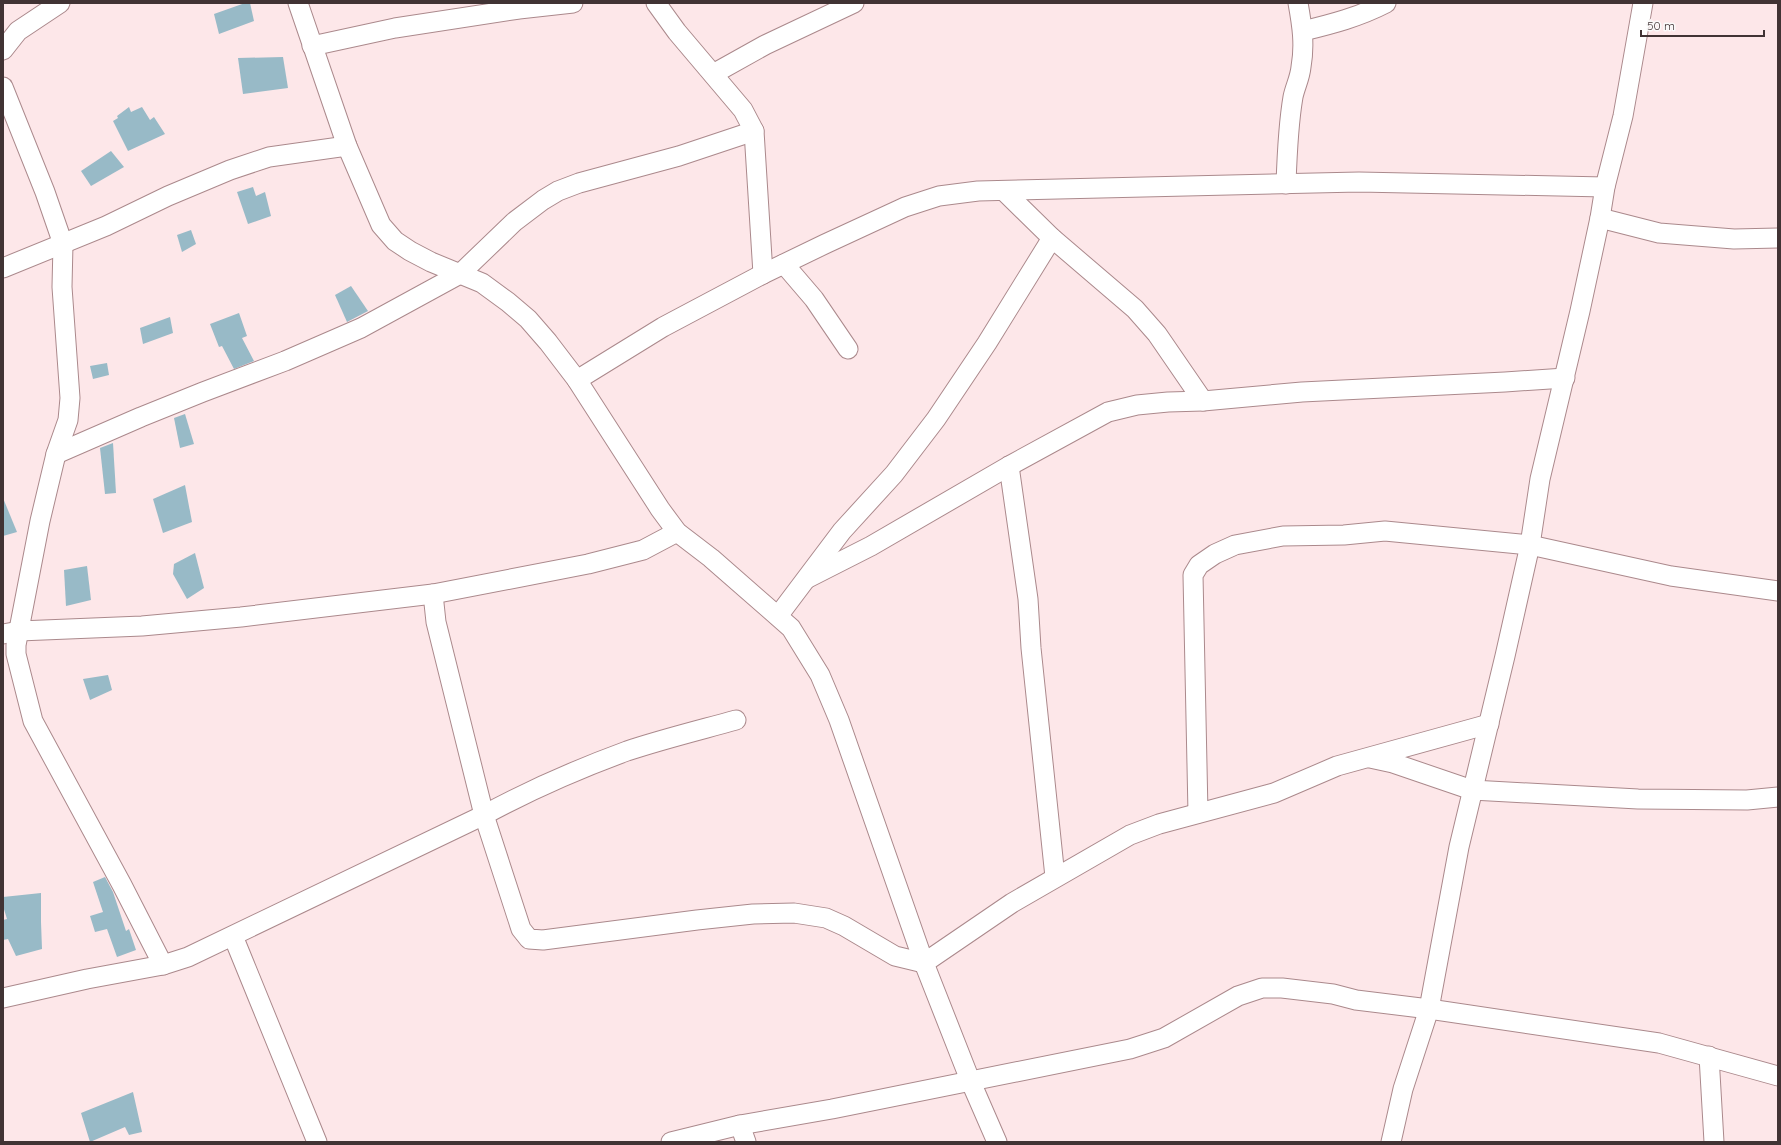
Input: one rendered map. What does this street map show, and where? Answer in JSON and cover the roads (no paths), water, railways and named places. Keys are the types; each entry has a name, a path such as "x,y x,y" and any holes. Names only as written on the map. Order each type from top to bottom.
{"street":[{"path":"3,50 18,31 60,3"},
{"path":"298,3 347,146 381,224 395,241 410,251 431,262 482,284 508,302 528,319 548,342 576,380 660,509 677,532 711,558 778,616 791,628 800,642 820,675 829,696 924,963 970,1080 997,1142"},
{"path":"312,46 395,28 519,9 573,3"},
{"path":"656,3 677,32 743,110 754,131 764,274"},
{"path":"713,74 766,45 854,3"},
{"path":"1286,184 1289,131 1294,96 1301,69 1304,48 1303,31 1298,3"},
{"path":"1303,31 1341,22 1365,14 1386,3"},
{"path":"1391,1142 1403,1089 1429,1009 1459,847 1530,545 1540,479 1565,378 1600,218 1605,188 1623,116 1643,3"},
{"path":"4,97 45,192 63,244 62,288 70,398 68,420 56,454 11,633 16,645 16,654 33,720 122,885 163,965"},
{"path":"56,454 148,414 286,361 361,328 460,274 514,222 543,200 558,191 579,183 679,156 754,131"},
{"path":"3,268 63,244 230,170 269,157 347,146"},
{"path":"576,380 663,327 764,274 905,207 939,196 1004,191 1359,182 1605,188"},
{"path":"1004,191 1052,238 1134,309 1157,334 1203,401"},
{"path":"1600,218 1659,233 1734,239 1778,238"},
{"path":"778,616 842,531 894,474 936,419 987,343 1052,238"},
{"path":"784,264 814,299 848,349"},
{"path":"808,578 871,546 1009,466 1108,412 1137,405 1302,392 1565,378"},
{"path":"1009,466 1028,599 1031,648 1056,877"},
{"path":"1198,814 1193,575 1199,565 1215,554 1235,545 1283,536 1344,535 1385,531 1530,545 1671,576 1778,591"},
{"path":"11,633 142,626 233,618 433,594 588,564 643,550 677,532"},
{"path":"433,594 436,622 484,815 521,929 529,939 543,940 753,914 794,913 826,918 844,926 895,956 924,963 1012,903 1130,835 1159,824 1274,793 1337,766 1489,724"},
{"path":"3,998 87,979 163,965 188,957 520,797 627,752 736,720"},
{"path":"1367,758 1393,763 1472,790 1638,799 1747,800 1778,797"},
{"path":"233,936 317,1142"},
{"path":"671,1142 743,1133 832,1109 1130,1049 1164,1038 1238,996 1262,988 1333,994 1356,1000 1429,1009 1659,1043 1776,1072"},
{"path":"1709,1056 1714,1142"}]}
